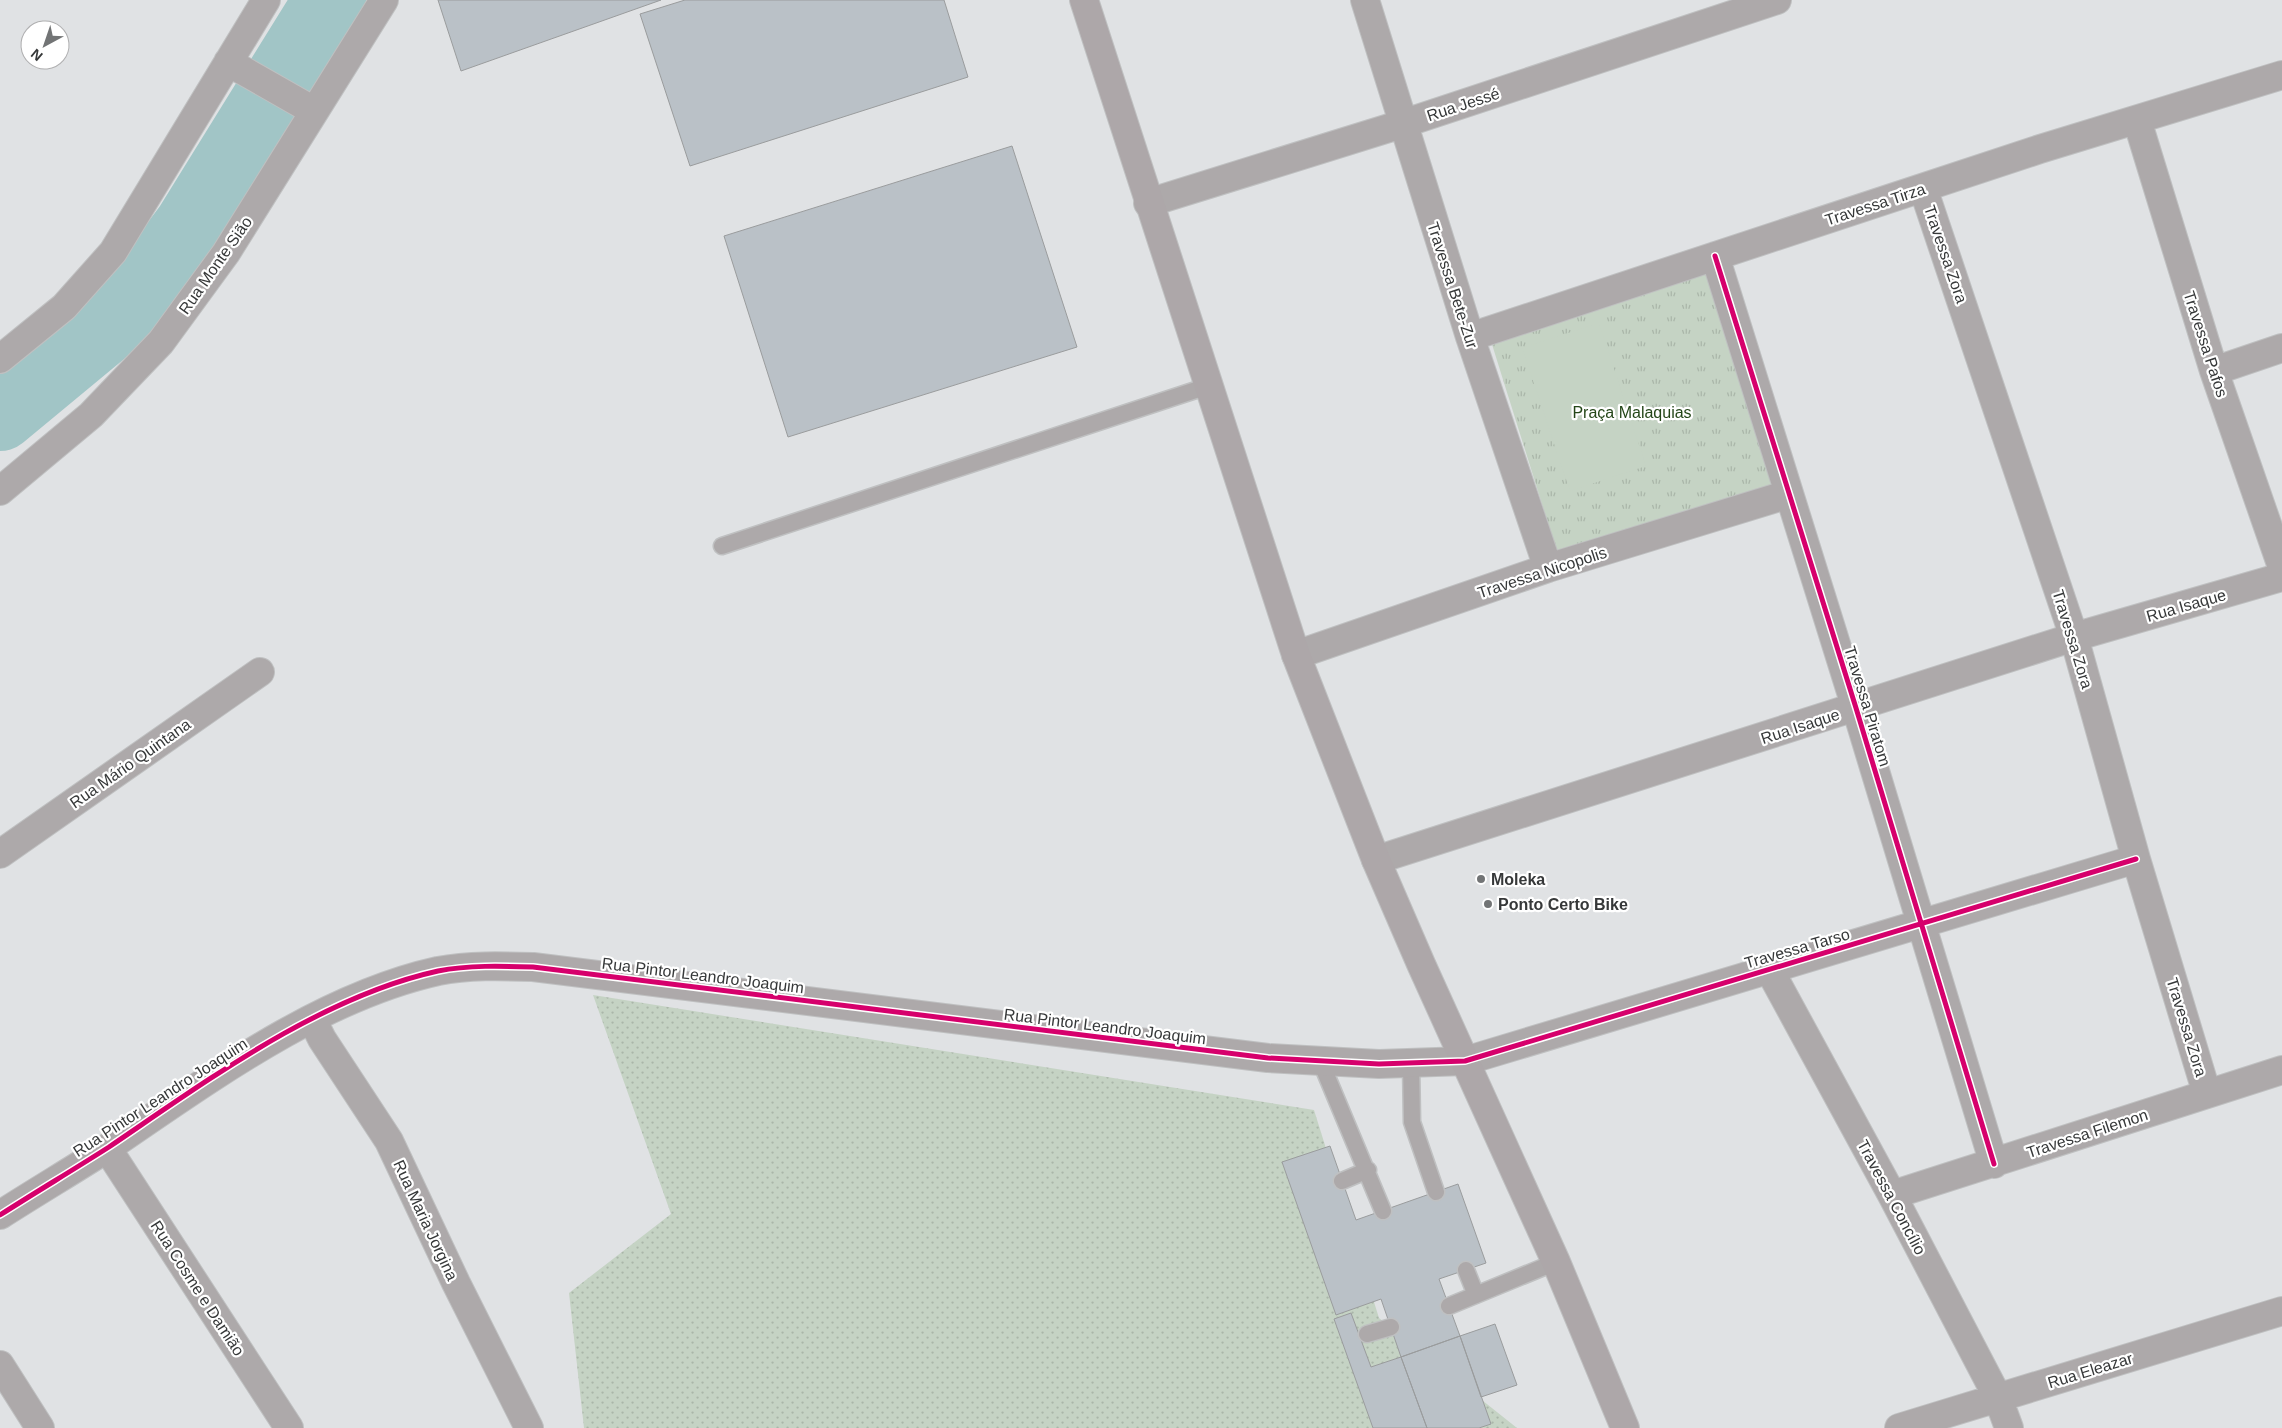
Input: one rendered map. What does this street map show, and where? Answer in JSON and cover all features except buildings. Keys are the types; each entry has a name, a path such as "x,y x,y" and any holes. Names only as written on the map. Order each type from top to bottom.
{"main road":[{"path":"1084,0 1148,203 1296,655 1376,860 1420,964 1556,1262 1625,1428"}],"street":[{"path":"0,359 64,307 112,252 266,0"},
{"name":"Rua Monte Sião","path":"0,491 90,414 161,342 226,254 304,104 384,0"},
{"name":"Travessa Bete-Zur","path":"1365,0 1402,124 1470,337 1548,568"},
{"name":"Rua Jessé","path":"1148,203 1402,124 1778,0"},
{"path":"228,62 304,104"},
{"name":"Travessa Tirza","path":"1470,337 1923,188 2282,75"},
{"name":"Travessa Pafos","path":"2136,120 2214,371 2282,567"},
{"name":"Travessa Zora","path":"1923,188 2074,637 2136,859 2207,1094"},
{"name":"Travessa Piratom","path":"1715,256 1856,708 1920,925 1994,1164"},
{"path":"2214,371 2282,348"},
{"name":"Travessa Nicopolis","path":"1296,655 1548,568 1789,494"},
{"name":"Rua Isaque","path":"1376,860 2074,637 2282,577"},
{"name":"Rua Mário Quintana","path":"0,854 260,672"},
{"name":"Travessa Tarso","path":"1465,1061 2136,859"},
{"name":"Rua Pintor Leandro Joaquim","path":"0,1215 107,1148 256,1050 312,1019 393,983 439,971 482,966 533,967 1209,1052 1379,1064 1465,1061"},
{"name":"Travessa Concílio","path":"1769,969 1892,1195 1998,1398 2009,1428"},
{"name":"Rua Maria Jorgina","path":"312,1019 322,1039 389,1141 456,1284 528,1428"},
{"name":"Travessa Filemon","path":"1892,1195 1994,1164 2282,1070"},
{"name":"Rua Cosme e Damião","path":"107,1148 289,1428"},
{"name":"Rua Eleazar","path":"1899,1428 2282,1311"},
{"path":"0,1365 40,1428"}],"lane":[{"path":"722,546 1208,386"},
{"path":"1320,1060 1368,1170 1383,1211"},
{"path":"1411,1063 1412,1122 1436,1192"},
{"path":"1342,1181 1368,1170"},
{"path":"1449,1306 1556,1262"},
{"path":"1466,1270 1476,1295"},
{"path":"1367,1334 1391,1327"}],"green space":[{"name":"Praça Malaquias","path":"1707,272 1774,485 1557,552 1490,338"},
{"path":"1599,323 1646,466 1570,491 1522,348"},
{"path":"593,995 1314,1110 1379,1318 1517,1428 584,1428 569,1293 671,1214"}],"waterway":[{"path":"0,415 128,309 190,226 330,0"}],"cycle path":[{"path":"1715,256 1856,708 1994,1164"},
{"path":"0,1215 109,1147 225,1069 308,1020 394,983 438,971 473,967 533,967 1268,1058 1379,1064 1465,1061 2136,859"}],"place":[{"name":"Moleka","path":"1481,879"},
{"name":"Ponto Certo Bike","path":"1488,904"}]}
